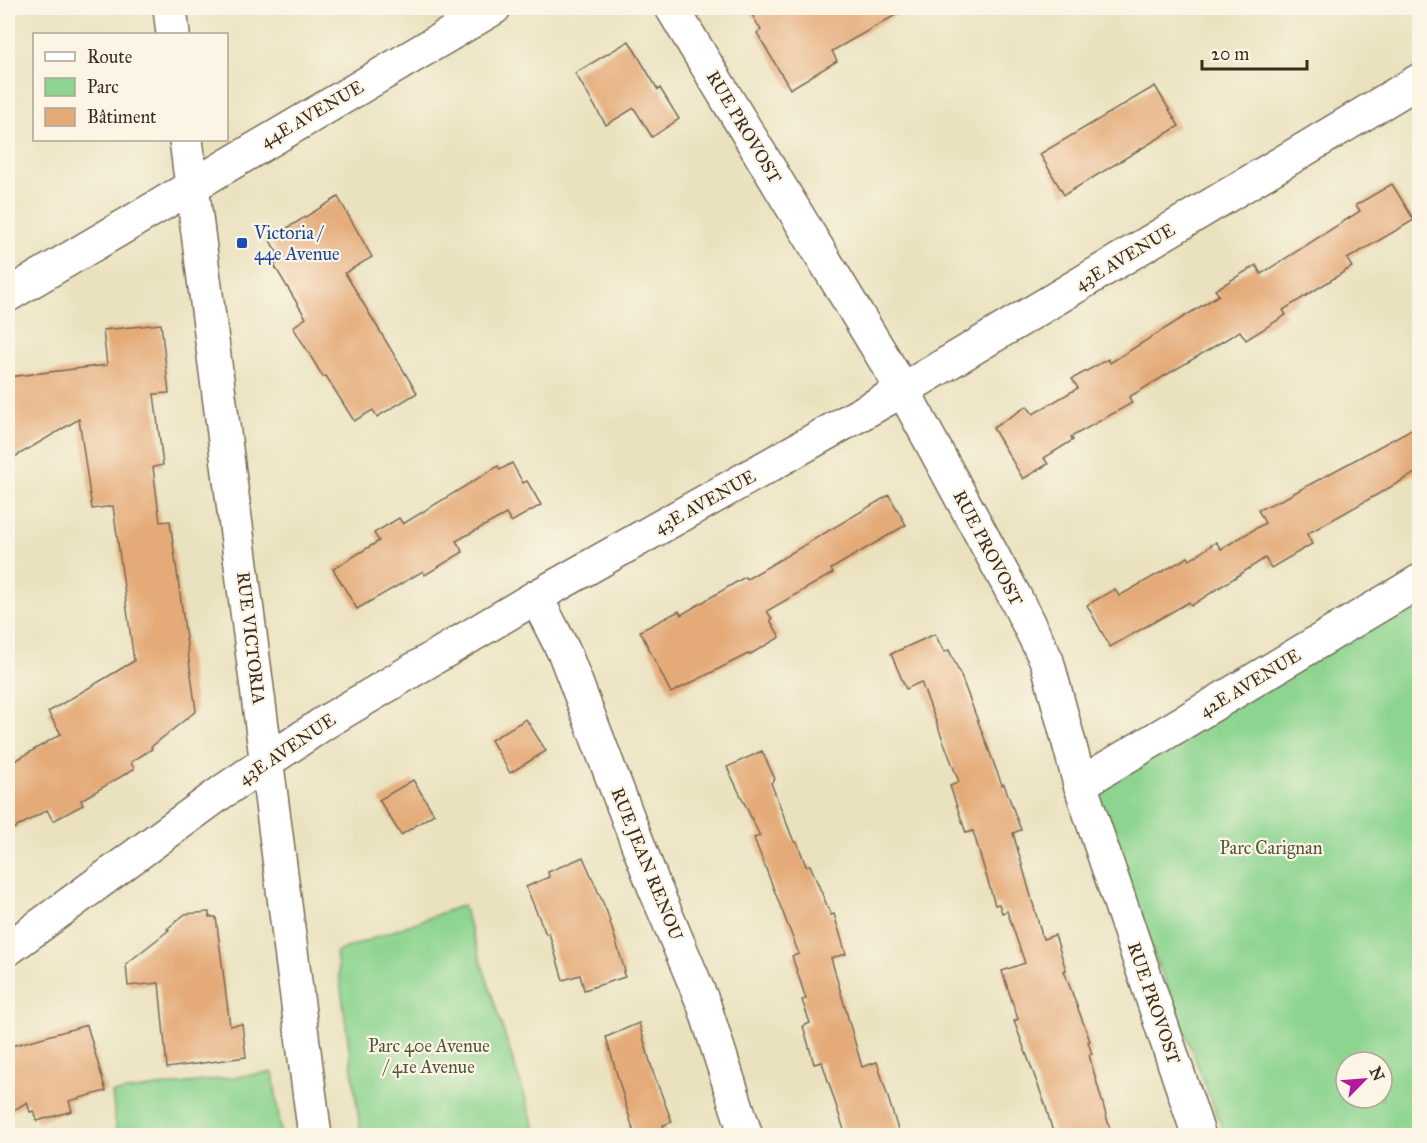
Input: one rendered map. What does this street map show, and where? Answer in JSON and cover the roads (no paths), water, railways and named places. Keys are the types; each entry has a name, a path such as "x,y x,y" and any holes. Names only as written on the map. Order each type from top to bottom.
{"street":[{"path":"170,8 173,33"},
{"name":"44E AVENUE","path":"8,295 192,187 250,150 494,8"},
{"name":"RUE PROVOST","path":"672,8 903,390 1047,660 1080,784 1199,1136"},
{"name":"43E AVENUE","path":"8,949 324,723 536,597 903,390 1419,80"},
{"name":"RUE VICTORIA","path":"186,141 315,1136"},
{"name":"42E AVENUE","path":"1080,784 1419,581"},
{"name":"RUE JEAN RENOU","path":"536,597 566,654 654,886 704,1005 746,1136"}],"place":[{"name":"Victoria / 44e Avenue","path":"242,243"}],"park label":[{"name":"Parc Carignan","path":"1271,848"},
{"name":"Parc 40e Avenue / 41e Avenue","path":"429,1056"}]}
